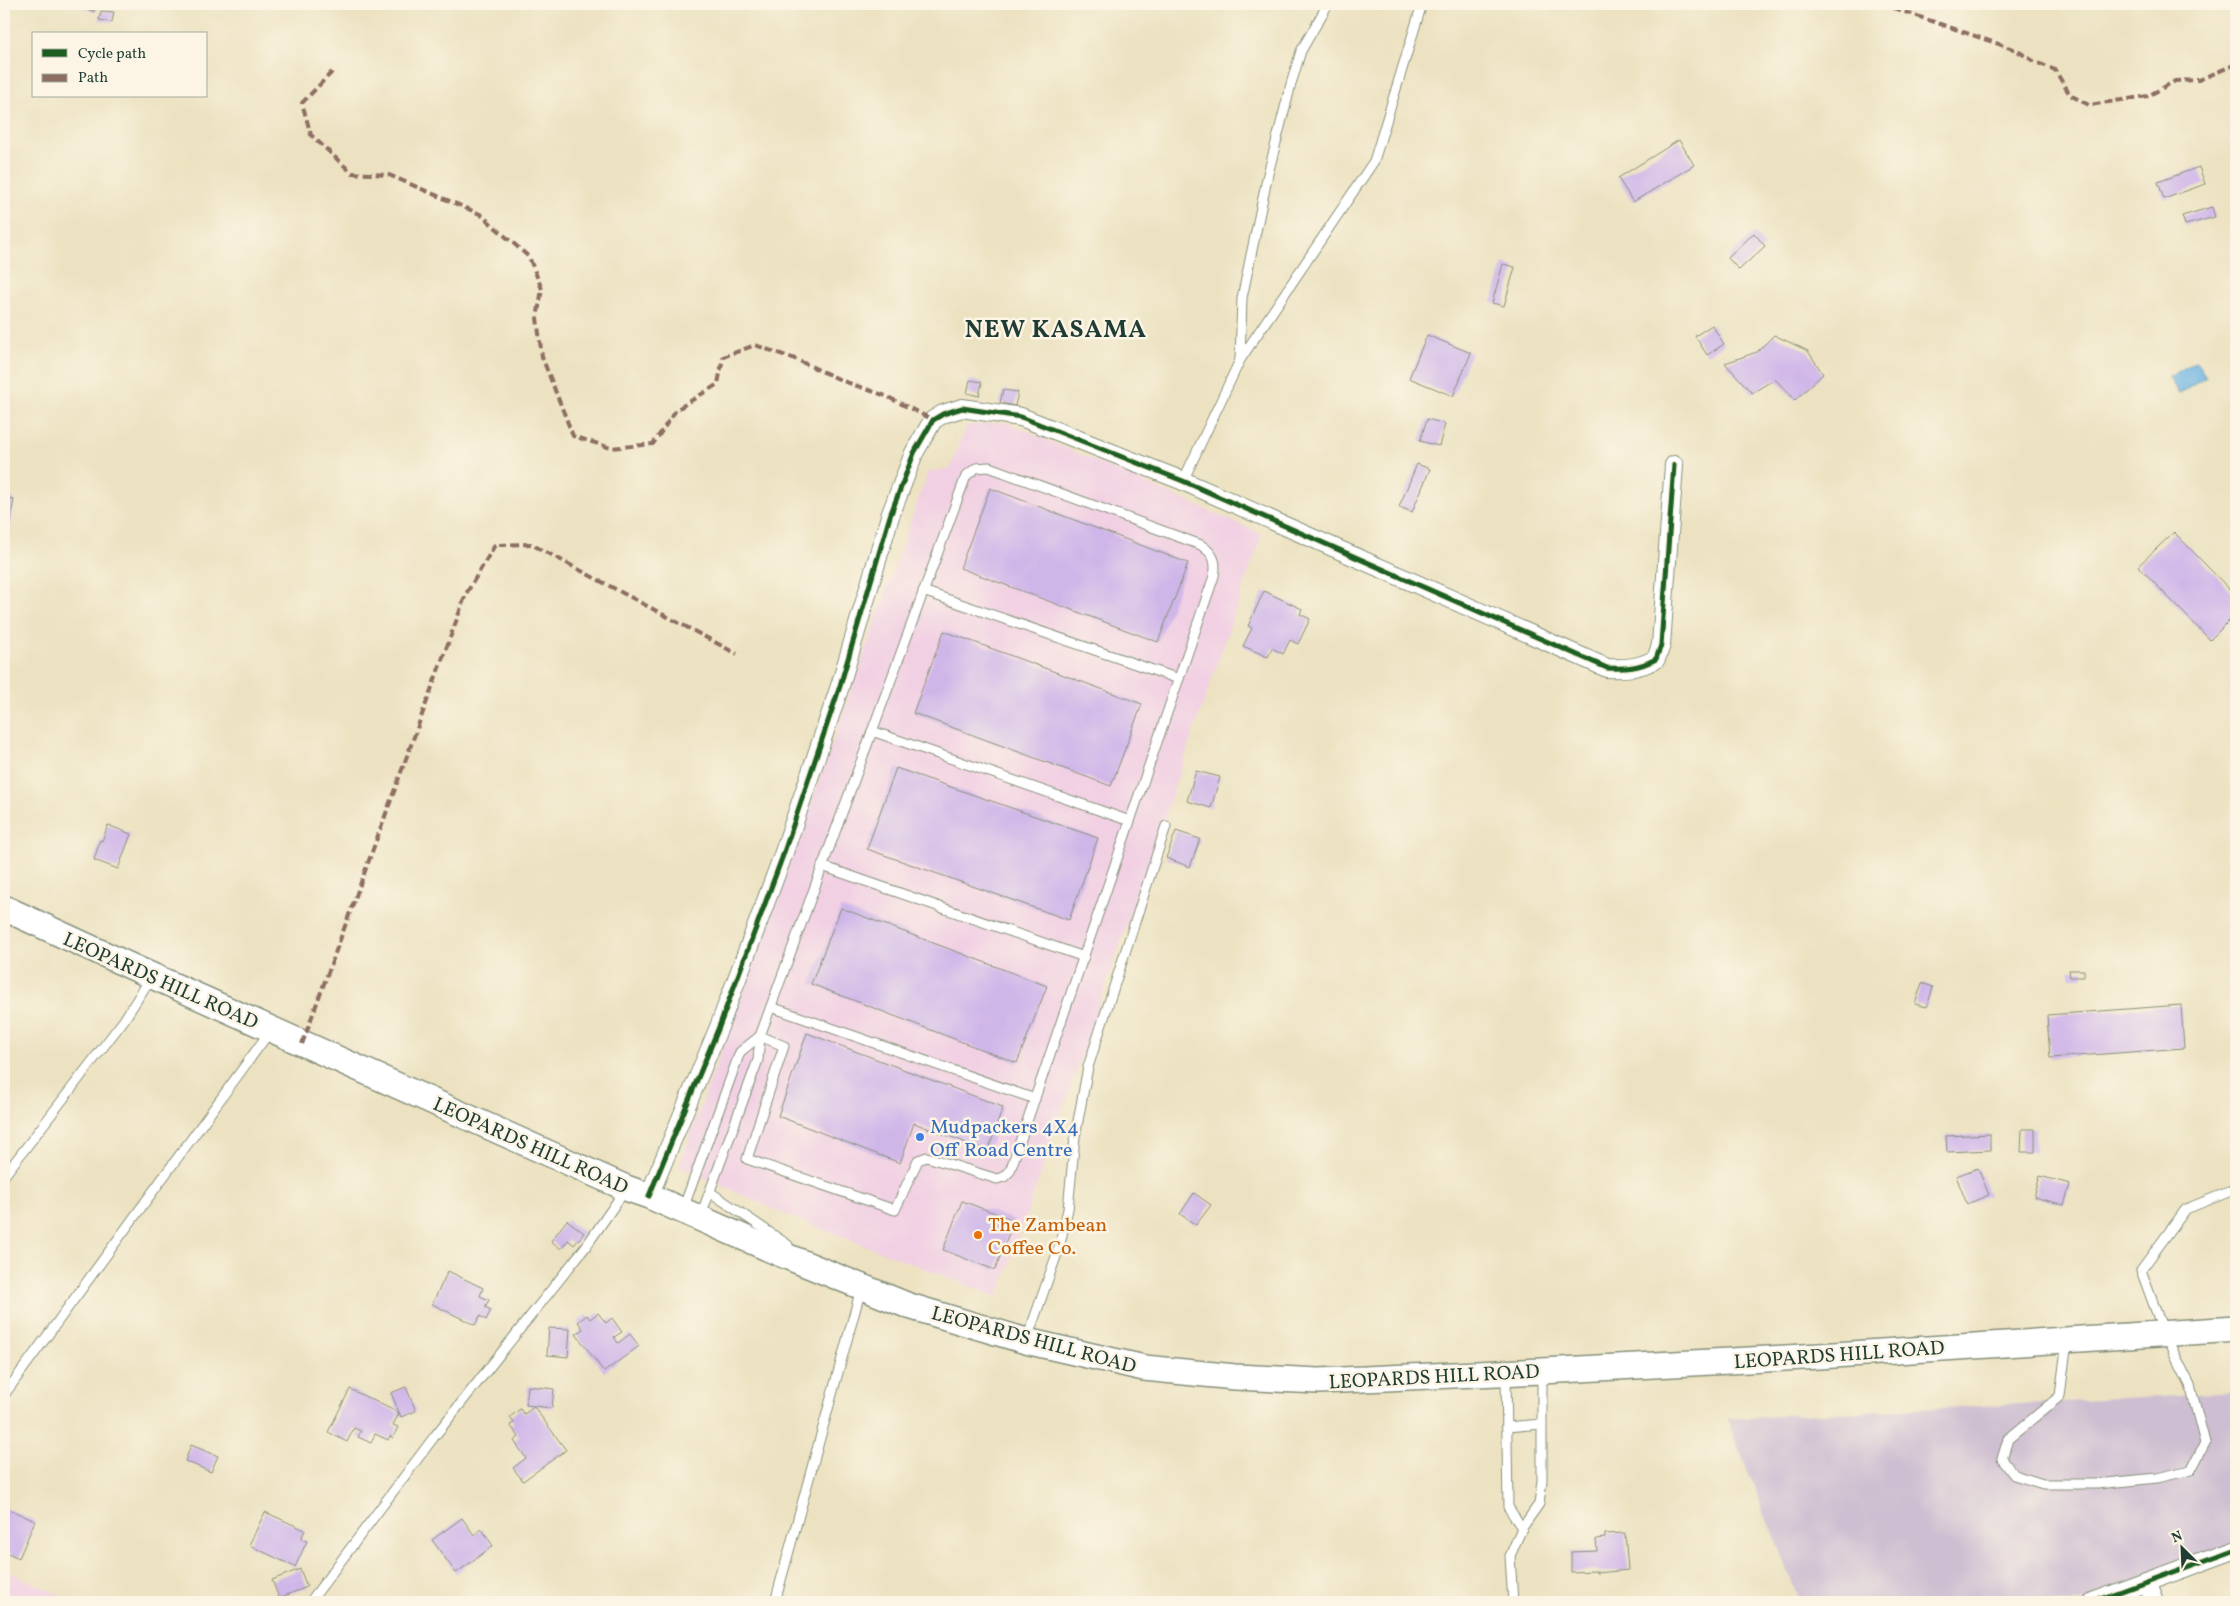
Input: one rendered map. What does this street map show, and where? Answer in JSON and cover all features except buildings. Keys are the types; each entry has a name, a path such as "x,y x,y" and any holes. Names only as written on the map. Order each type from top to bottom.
{"main road":[{"name":"LEOPARDS HILL ROAD","path":"4,908 626,1188 909,1306 1026,1341 1144,1368 1235,1377 1319,1381 1803,1357 2236,1329"}],"street":[{"path":"649,1196 719,1027 782,858 840,686 890,516 914,453 933,420 943,414 962,408 1021,417 1183,482 1607,668 1626,669 1643,666 1656,659 1661,645 1674,464"},
{"path":"2092,1602 2236,1549"},
{"path":"2146,1582 2154,1602"}],"lane":[{"path":"1240,360 1242,298 1268,174 1291,84 1302,51 1328,4"},
{"path":"1183,482 1240,360 1374,162 1422,4"},
{"path":"691,1214 710,1192 758,1060 760,1036 966,476 976,468 989,467 1202,545 1211,552 1217,565 1214,576 1010,1171 1004,1177 997,1179 926,1156 922,1157 918,1160 895,1210 747,1160 784,1046 760,1036"},
{"path":"923,591 1179,679"},
{"path":"872,731 1130,821"},
{"path":"1026,1341 1059,1248 1068,1209 1075,1137 1088,1067 1166,826"},
{"path":"822,866 1084,957"},
{"path":"4,1176 124,1020 152,976"},
{"path":"771,1007 1035,1099"},
{"path":"4,1396 272,1030"},
{"path":"691,1214 740,1052 760,1036"},
{"path":"310,1602 434,1437 587,1246 626,1188"},
{"path":"2067,1339 2060,1396 2008,1439 2002,1459 2014,1475 2042,1484 2097,1484 2157,1478 2191,1470 2205,1443 2190,1384 2164,1333 2141,1270 2186,1209 2236,1189"},
{"path":"710,1192 828,1273"},
{"path":"775,1602 862,1287"},
{"path":"1513,1602 1510,1556 1522,1528 1539,1504 1542,1481 1542,1371"},
{"path":"1506,1372 1508,1507 1522,1528"},
{"path":"1507,1427 1542,1424"}],"shaded area":[{"path":"1006,422 1262,534 998,1297 784,1214 679,1166 782,886 928,472 951,468 966,426"},
{"path":"2236,1393 2236,1544 2085,1602 1800,1602 1727,1419"},
{"path":"4,1570 76,1602 4,1602"}],"water":[{"path":"2196,361 2206,377 2179,394 2169,377"}],"marked path":[{"path":"1882,4 2016,50 2035,62 2055,70 2070,95 2089,105 2148,96 2175,81 2199,80 2236,64"},
{"path":"332,72 302,103 311,135 352,173 389,175 480,214 529,257 542,289 537,318 542,357 573,436 611,448 653,444 676,410 718,384 723,357 755,345 795,359 843,381 886,396 933,420"},
{"path":"302,1044 466,594 495,545 531,544 737,654"}],"cycle path":[{"path":"649,1196 719,1027 782,858 840,686 890,516 914,453 933,420 943,414 962,408 1021,417 1183,481 1607,668 1632,667 1650,662 1656,659 1661,645 1674,465"},
{"path":"2092,1602 2236,1549"}],"place":[{"name":"Mudpackers 4X4 Off Road Centre","path":"920,1137"},
{"name":"The Zambean Coffee Co.","path":"978,1235"}],"district":[{"name":"NEW KASAMA","path":"1056,328"}]}
